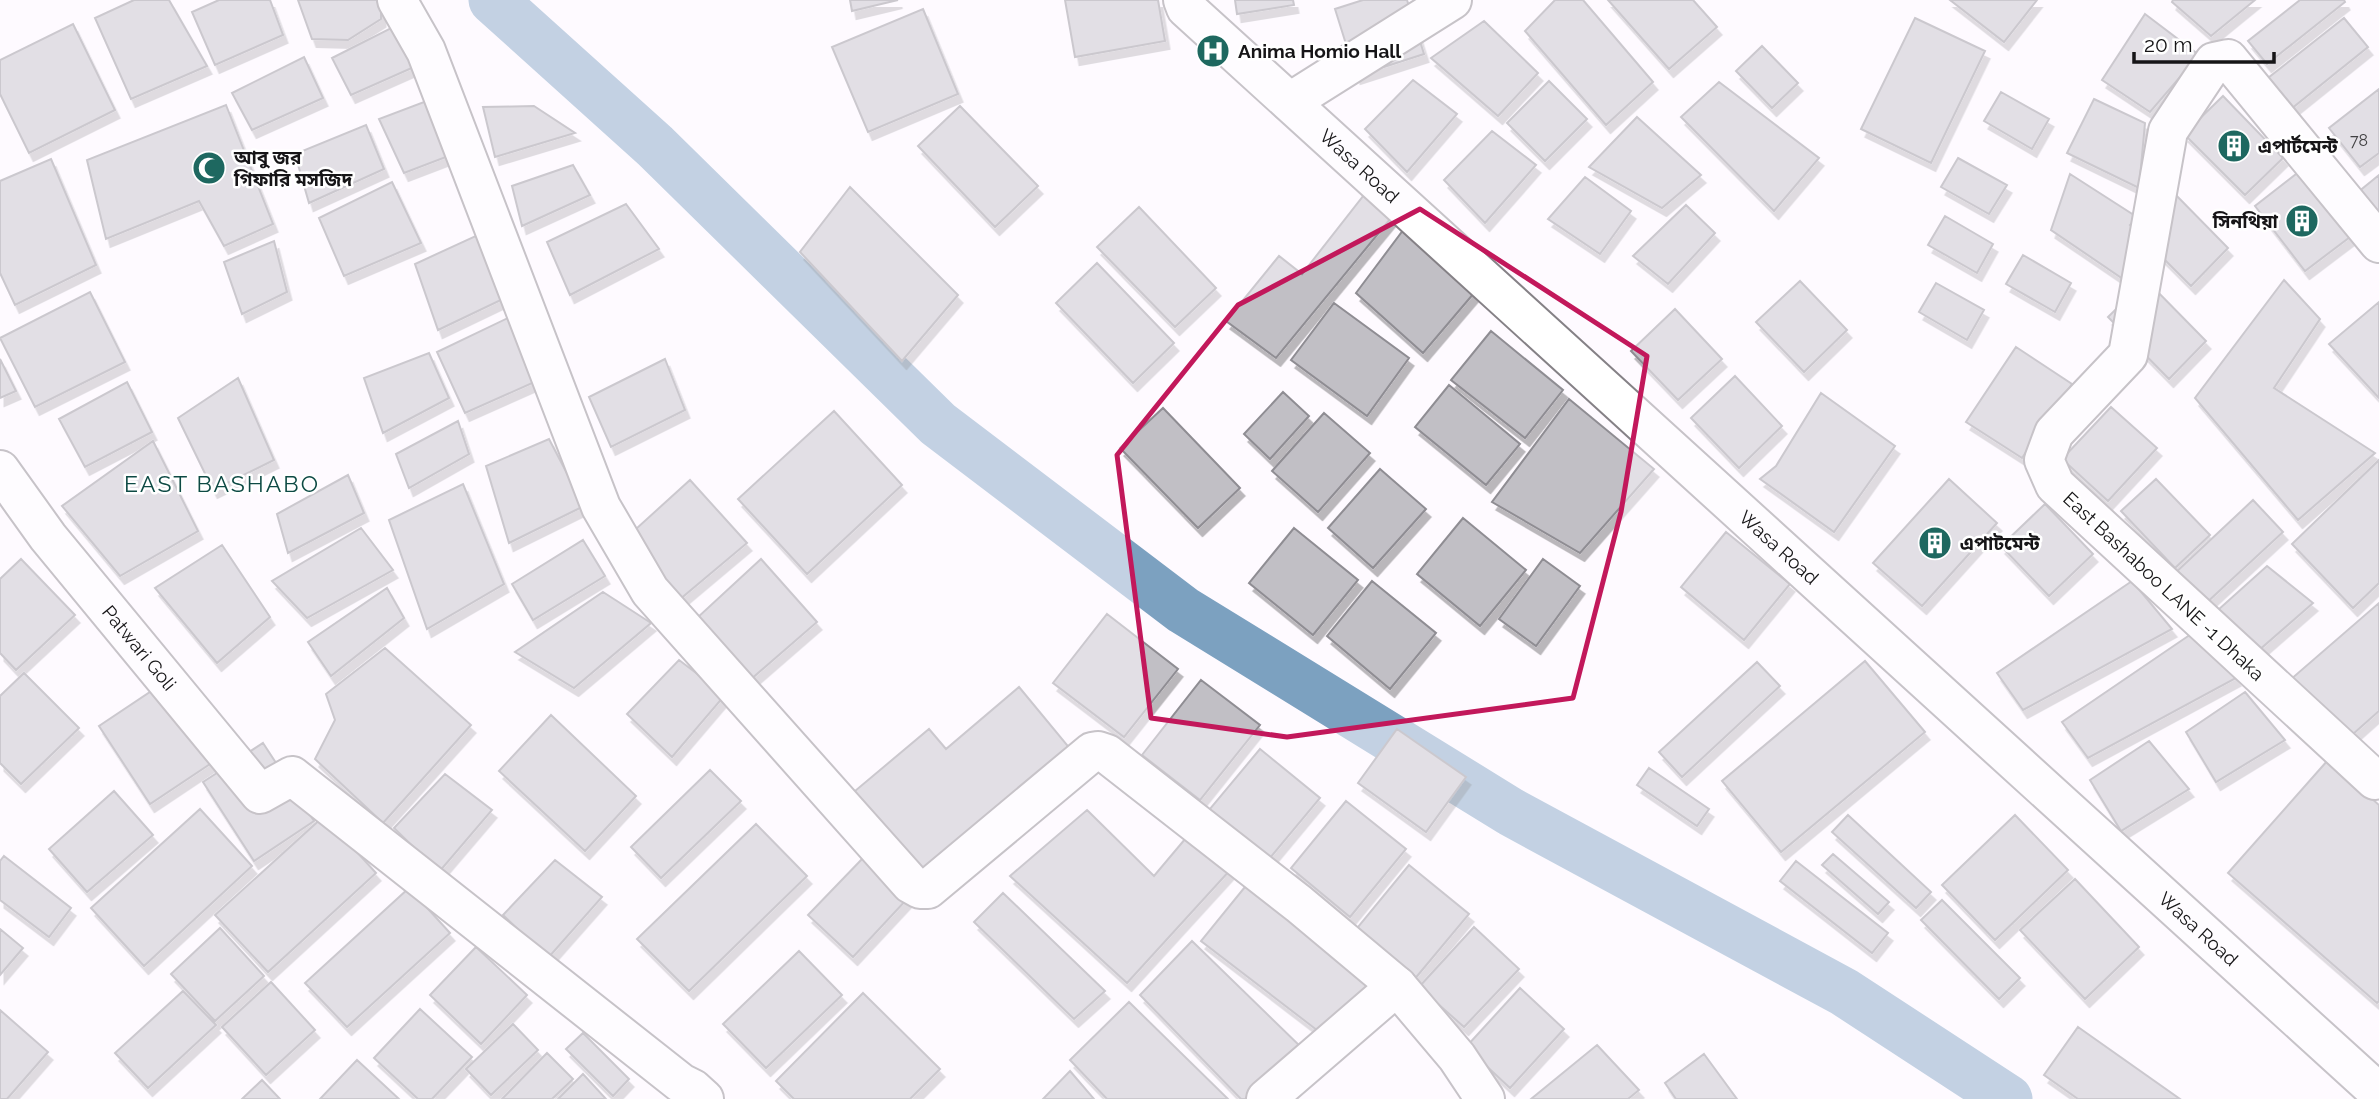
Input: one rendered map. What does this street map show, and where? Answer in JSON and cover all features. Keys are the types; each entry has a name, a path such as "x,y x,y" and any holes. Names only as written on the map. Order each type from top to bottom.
{"street":[{"path":"397,0 426,51 601,507 650,591 911,884 920,889 928,889 1092,752 1107,754 1299,904 1397,986 1457,1057 1485,1099"},
{"name":"Wasa Road","path":"1183,0 1186,8 2379,1093"},
{"path":"1290,102 1452,0"},
{"name":"East Bashaboo LANE -1 Dhaka","path":"2375,780 2055,485 2044,460 2054,433 2129,355 2168,131 2214,62 2228,59 2379,243"},
{"name":"Patwari Goli","path":"0,470 48,537 261,794 292,776 683,1094"},
{"path":"1266,1099 1397,986"}],"highlighted area":[{"path":"1420,209 1647,356 1621,512 1573,698 1287,737 1151,718 1117,455 1238,305"}],"building":[{"path":"134,0 169,0 207,66 131,99 95,18"},
{"path":"219,0 270,0 283,35 215,65 192,12"},
{"path":"298,0 381,0 381,19 348,40 312,39"},
{"path":"850,0 898,0 852,11"},
{"path":"1065,0 1158,0 1165,41 1075,57"},
{"path":"1235,0 1293,0 1294,5 1237,14"},
{"path":"1363,0 1407,0 1424,54 1356,76 1335,9"},
{"path":"1555,0 1583,0 1653,82 1606,125 1525,31"},
{"path":"1608,0 1693,0 1717,27 1669,69"},
{"path":"1950,0 2037,0 2004,42"},
{"path":"2255,0 2211,36 2172,2"},
{"path":"2300,0 2345,2 2267,64 2248,41"},
{"path":"923,9 958,94 868,132 832,47"},
{"path":"2145,14 2199,55 2150,112 2102,80"},
{"path":"1915,18 1985,51 1931,163 1861,129"},
{"path":"2344,18 2368,47 2291,109 2268,78"},
{"path":"1484,21 1538,73 1498,116 1431,58"},
{"path":"403,22 423,63 351,95 332,58"},
{"path":"73,24 115,110 29,153 0,94 0,60"},
{"path":"1762,46 1798,83 1772,108 1736,71"},
{"path":"304,57 323,98 252,130 232,93"},
{"path":"1413,80 1457,114 1407,172 1365,129"},
{"path":"1549,81 1587,119 1545,161 1507,123"},
{"path":"1719,82 1819,158 1774,211 1681,117"},
{"path":"2379,89 2379,153 2360,167 2329,128"},
{"path":"2001,92 2049,119 2032,149 1984,121"},
{"name":"এপার্টমেন্ট","path":"2223,96 2283,158 2245,195 2184,134"},
{"path":"432,99 459,152 404,173 379,119"},
{"path":"2094,99 2145,123 2139,188 2067,153"},
{"path":"226,105 273,224 224,246 199,201 106,239 87,160"},
{"path":"534,106 575,133 495,157 483,107"},
{"path":"960,106 1038,186 995,227 918,146"},
{"path":"1637,117 1701,175 1662,208 1589,167"},
{"path":"366,125 384,169 309,203 295,154"},
{"path":"1492,131 1536,165 1485,223 1444,180"},
{"path":"1958,158 2007,185 1989,214 1941,187"},
{"path":"51,159 96,265 15,305 0,273 0,181"},
{"path":"573,165 590,195 522,226 512,186"},
{"name":"সিনথিয়া","path":"2300,171 2350,237 2305,271 2255,206"},
{"path":"2070,174 2154,228 2145,294 2051,230"},
{"path":"2379,175 2379,220 2357,193"},
{"path":"1585,177 1631,211 1600,254 1548,219"},
{"path":"392,182 421,243 344,276 319,218"},
{"path":"850,187 958,295 902,361 800,252"},
{"path":"2169,188 2228,248 2191,286 2130,225"},
{"path":"1364,195 1391,218 1276,358 1226,321 1279,256 1302,274"},
{"path":"626,204 659,249 570,295 547,242"},
{"path":"1686,205 1715,233 1668,284 1633,256"},
{"path":"1139,207 1216,288 1175,327 1097,247"},
{"path":"1945,216 1993,244 1977,273 1928,245"},
{"path":"1407,225 1480,286 1423,353 1356,293"},
{"path":"480,234 503,299 438,330 415,264"},
{"path":"274,241 287,292 242,314 224,262"},
{"path":"2023,255 2071,283 2055,312 2006,284"},
{"path":"1097,263 1174,343 1133,383 1056,303"},
{"path":"2146,280 2206,341 2169,379 2108,317"},
{"path":"2284,280 2320,319 2274,388 2375,453 2298,520 2195,398"},
{"path":"1800,281 1847,330 1804,372 1756,322"},
{"path":"1936,283 1984,310 1967,340 1919,312"},
{"path":"90,292 125,362 35,407 0,338"},
{"path":"2379,302 2379,398 2329,344"},
{"path":"1334,303 1409,358 1367,416 1291,360"},
{"path":"1675,309 1722,359 1678,400 1631,351"},
{"path":"510,317 539,380 465,413 437,352"},
{"path":"1491,331 1563,390 1525,438 1451,380"},
{"path":"2016,347 2072,384 2022,458 1966,422"},
{"path":"429,353 449,398 383,433 364,378"},
{"path":"0,359 16,391 0,398"},
{"path":"665,359 685,410 611,447 589,397"},
{"path":"1735,376 1782,426 1739,468 1691,418"},
{"path":"238,378 274,460 213,490 178,418"},
{"path":"127,382 152,432 85,467 59,419"},
{"path":"1449,385 1520,444 1486,485 1415,427"},
{"path":"1283,392 1309,416 1270,459 1244,434"},
{"path":"1821,393 1895,446 1834,532 1760,479 1776,466"},
{"path":"1569,399 1654,469 1580,553 1492,502"},
{"path":"2111,407 2157,448 2108,501 2062,459"},
{"path":"1163,408 1240,488 1198,528 1120,448"},
{"path":"834,411 902,485 807,574 738,499"},
{"path":"1324,413 1370,453 1318,512 1272,471"},
{"path":"458,421 469,454 409,488 396,454"},
{"path":"549,439 584,506 509,543 486,466"},
{"path":"153,441 198,531 120,576 62,506"},
{"path":"2379,460 2379,583 2353,608 2292,544"},
{"path":"1380,469 1426,509 1373,568 1328,528"},
{"path":"348,475 364,513 288,553 277,514"},
{"name":"এপাটমেন্ট","path":"1949,479 1997,523 1922,606 1873,563"},
{"path":"2156,479 2210,535 2175,568 2121,511"},
{"path":"690,480 747,543 679,600 626,538"},
{"path":"463,484 504,584 427,629 389,520"},
{"path":"2253,500 2283,532 2203,606 2173,575"},
{"path":"2045,504 2093,554 2049,596 2001,546"},
{"path":"1463,518 1526,570 1480,626 1417,574"},
{"path":"361,528 393,570 307,618 272,581"},
{"path":"1294,528 1358,580 1313,635 1249,583"},
{"path":"1726,532 1790,584 1744,640 1681,587"},
{"path":"583,540 605,576 533,620 512,584"},
{"path":"222,545 270,617 217,663 155,588"},
{"path":"21,559 75,615 16,670 0,653 0,579"},
{"path":"761,559 817,622 750,680 697,618"},
{"path":"1543,559 1580,586 1536,646 1499,619"},
{"path":"2267,566 2313,603 2258,651 2218,610"},
{"path":"1372,581 1436,633 1390,689 1327,636"},
{"path":"2132,581 2172,629 2023,710 1997,673"},
{"path":"387,588 404,618 331,676 308,642"},
{"path":"603,592 651,623 574,688 515,652"},
{"path":"2379,603 2379,711 2344,742 2290,680"},
{"path":"1107,614 1178,669 1124,737 1053,683"},
{"path":"2197,630 2236,678 2088,758 2062,722"},
{"path":"385,648 471,725 383,823 315,759 335,720 326,694"},
{"path":"679,660 725,695 672,757 627,714"},
{"path":"1865,661 1925,732 1781,852 1722,781"},
{"path":"1757,662 1780,686 1682,777 1659,752"},
{"path":"24,673 79,728 21,784 0,763 0,696"},
{"path":"1201,680 1260,725 1200,800 1142,755"},
{"path":"159,686 210,764 150,804 99,726"},
{"path":"1019,687 1072,751 919,879 849,796 929,729 946,749"},
{"path":"2245,692 2285,740 2216,782 2186,732"},
{"path":"551,715 636,796 585,851 499,771"},
{"path":"1397,729 1466,777 1426,832 1358,783"},
{"path":"2149,741 2189,789 2121,831 2090,780"},
{"path":"263,743 314,821 254,861 203,782"},
{"path":"1260,749 1320,798 1264,865 1204,816"},
{"path":"2328,760 2379,805 2377,1003 2228,873"},
{"path":"1649,768 1709,809 1697,826 1637,785"},
{"path":"710,770 741,801 661,878 631,847"},
{"path":"445,774 492,810 439,872 394,828"},
{"path":"114,791 153,835 87,892 49,849"},
{"path":"1346,801 1406,849 1350,917 1291,868"},
{"path":"200,809 252,866 144,966 91,908"},
{"path":"1087,810 1154,876 1191,832 1232,868 1127,983 1010,876"},
{"path":"1848,815 1931,892 1916,908 1832,832"},
{"path":"2015,815 2068,870 1995,940 1942,885"},
{"path":"324,816 376,873 268,972 215,915"},
{"path":"756,824 807,876 689,991 637,939"},
{"path":"1833,854 1889,902 1878,914 1822,865"},
{"path":"4,856 71,908 49,937 0,900 0,861"},
{"path":"864,857 908,898 853,957 808,915"},
{"path":"555,860 602,897 548,958 503,915"},
{"path":"1796,861 1888,933 1872,953 1780,881"},
{"path":"1409,865 1469,914 1413,981 1353,933"},
{"path":"2075,879 2139,947 2085,999 2020,930"},
{"path":"1249,882 1373,982 1322,1034 1201,941"},
{"path":"409,888 450,933 347,1027 305,983"},
{"path":"1003,893 1105,991 1074,1019 974,922"},
{"path":"1942,900 2020,978 1999,999 1921,920"},
{"path":"1474,927 1519,969 1464,1027 1419,987"},
{"path":"220,928 264,976 215,1021 171,974"},
{"path":"0,929 23,948 0,975"},
{"path":"1192,941 1304,1050 1252,1099 1241,1099 1140,995"},
{"path":"476,947 527,995 481,1044 430,995"},
{"path":"799,951 842,995 766,1068 723,1024"},
{"path":"271,982 315,1030 266,1075 222,1027"},
{"path":"1520,988 1564,1029 1510,1088 1466,1047"},
{"path":"183,991 216,1025 148,1088 115,1053"},
{"path":"863,993 940,1069 910,1099 794,1099 776,1081"},
{"path":"1129,1002 1228,1099 1107,1099 1070,1060"},
{"path":"420,1009 472,1057 432,1099 418,1099 374,1058"},
{"path":"0,1010 48,1052 7,1099 0,1099"},
{"path":"513,1024 538,1050 491,1095 466,1069"},
{"path":"2078,1027 2180,1099 2078,1099 2044,1075"},
{"path":"583,1033 629,1079 613,1096 566,1049"},
{"path":"1597,1045 1639,1090 1628,1099 1531,1099"},
{"path":"547,1053 573,1079 552,1099 502,1099"},
{"path":"1704,1054 1737,1099 1676,1099 1665,1083"},
{"path":"357,1060 399,1099 320,1099"},
{"path":"1070,1071 1094,1099 1043,1099"},
{"path":"583,1074 606,1099 558,1099"},
{"path":"262,1080 280,1099 242,1099"}],"waterway":[{"path":"493,0 655,146 938,424 1183,610 1511,812 1844,992 2008,1099"}],"place":[{"name":"Anima Homio Hall","path":"1213,51"},
{"name":"এপার্টমেন্ট","path":"2234,146"},
{"name":"আবু জর গিফারি মসজিদ","path":"209,168"},
{"name":"সিনথিয়া","path":"2302,221"},
{"name":"এপাটমেন্ট","path":"1935,543"}],"district":[{"name":"EAST BASHABO","path":"222,483"}]}
